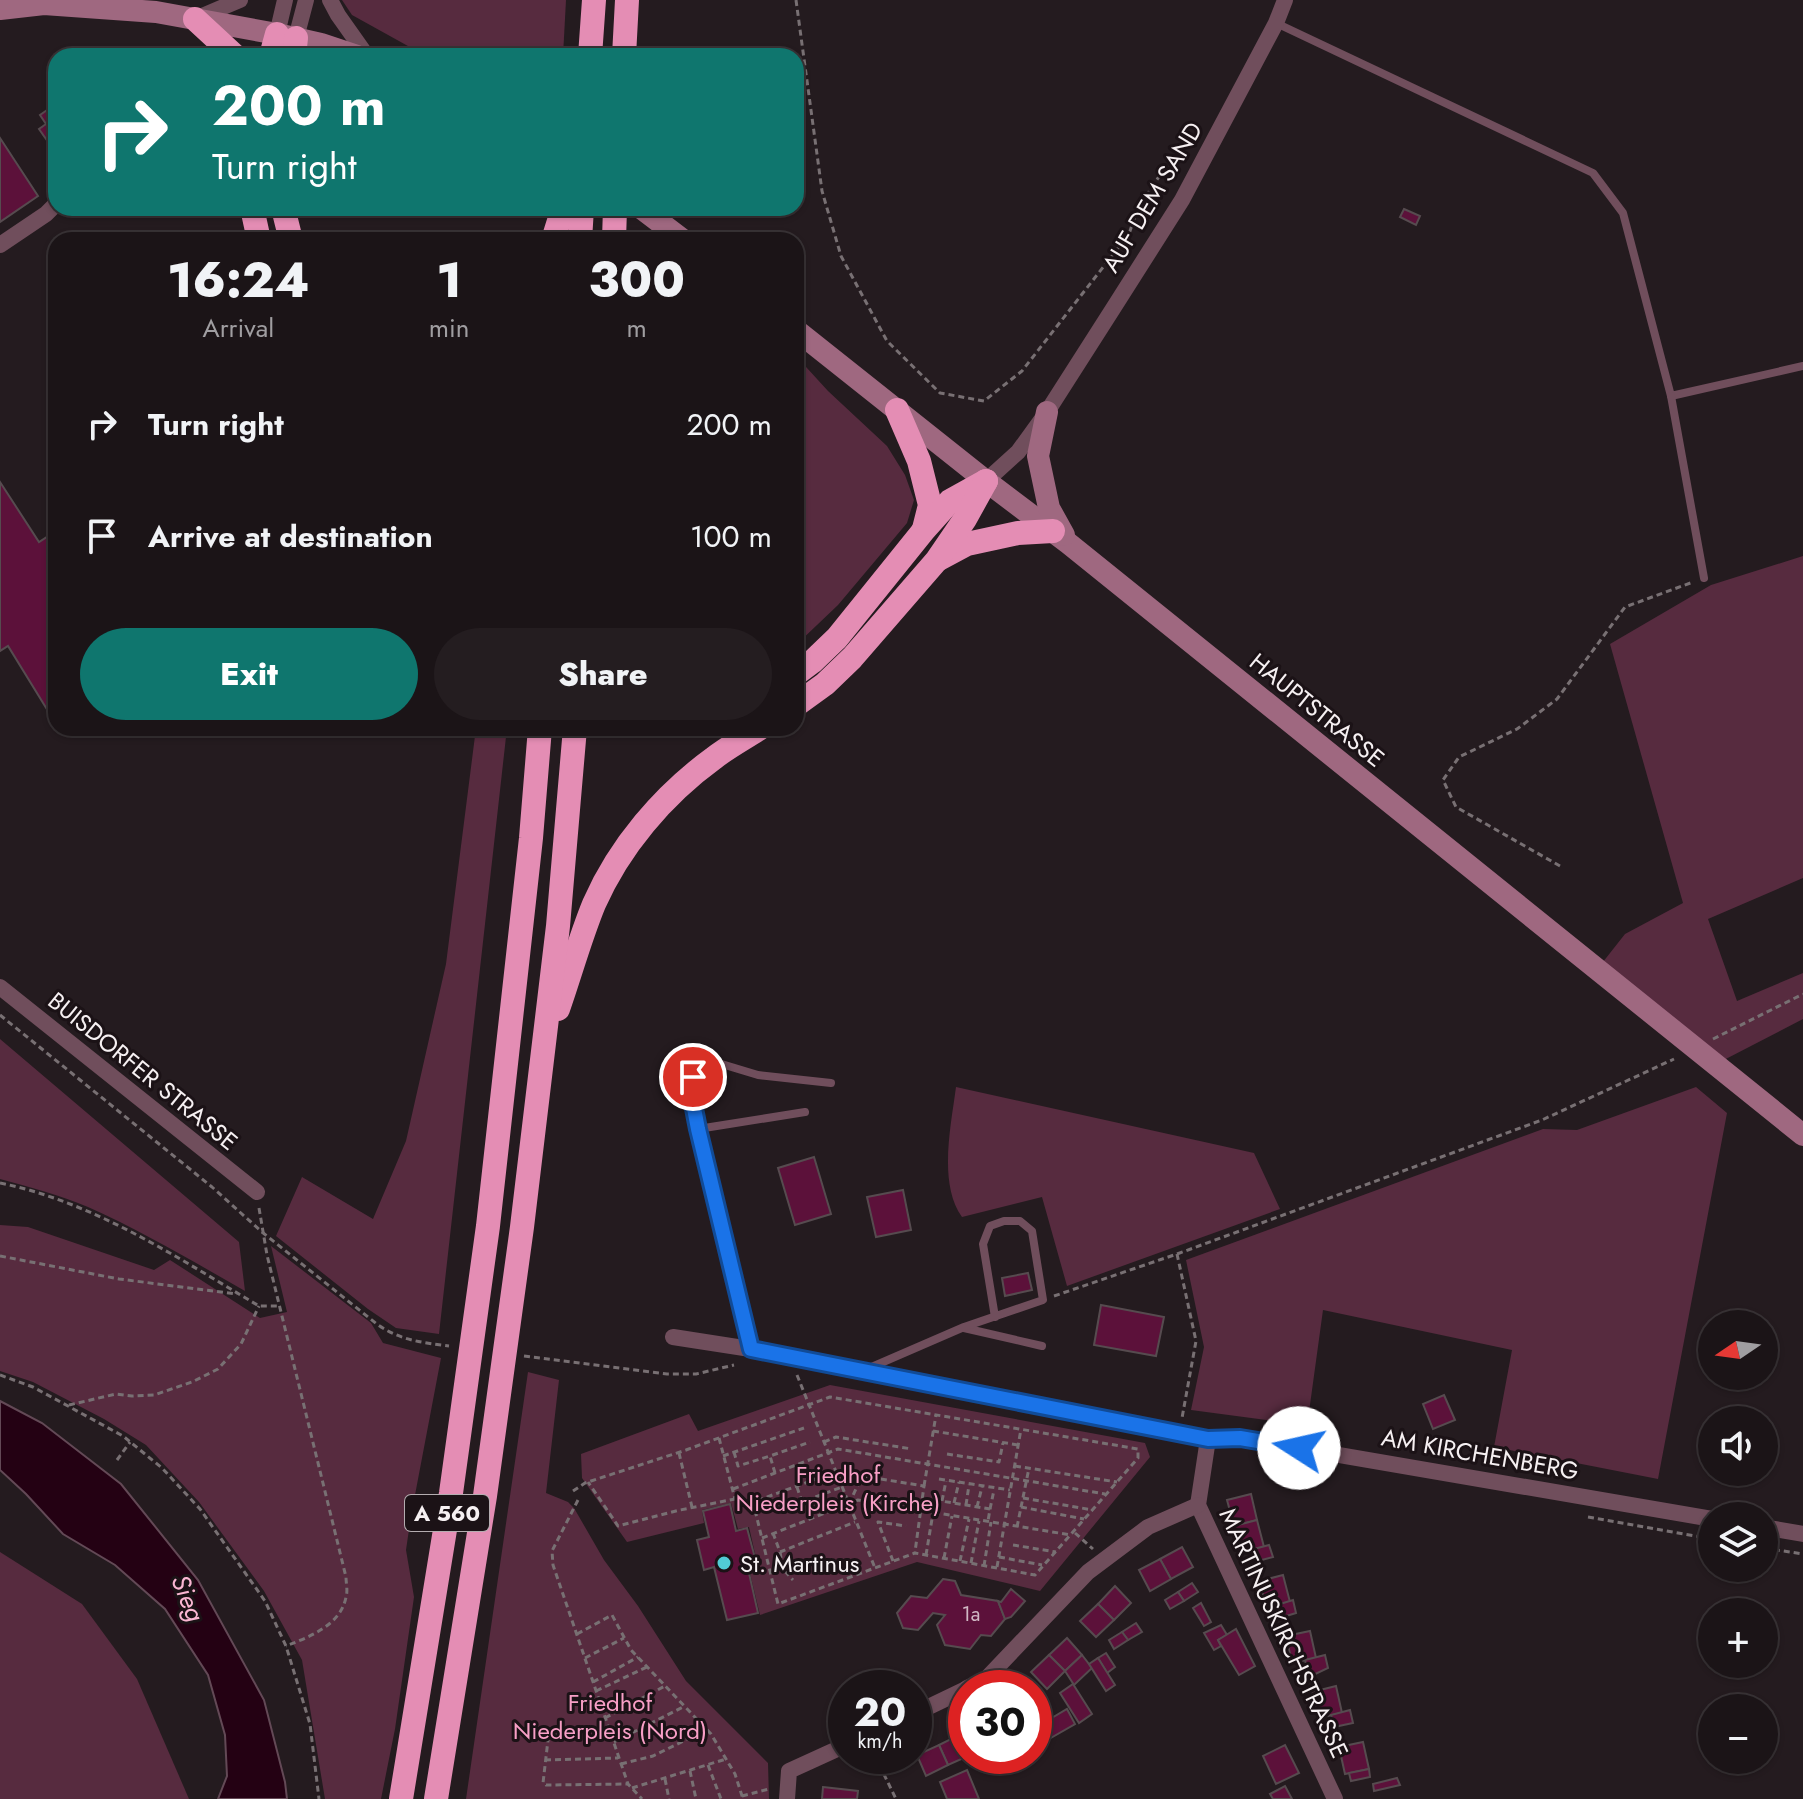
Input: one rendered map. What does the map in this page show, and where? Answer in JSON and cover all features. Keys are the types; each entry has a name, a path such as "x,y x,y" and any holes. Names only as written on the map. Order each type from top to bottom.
{"highway":[{"path":"591,48 594,0"},
{"path":"624,48 627,0"},
{"path":"195,19 226,48"},
{"path":"897,410 919,461 930,505 924,530"},
{"path":"804,668 837,638 950,501 986,481"},
{"path":"804,699 852,658 937,560 986,481"},
{"path":"937,560 967,544 1018,533 1061,537"},
{"path":"526,736 522,808 531,838"},
{"name":"A 560","path":"401,1799 451,1493 488,1226 539,736"},
{"name":"A 560","path":"436,1799 485,1496 522,1227 558,926 574,736"},
{"path":"542,1057 594,905 622,853 652,815 682,785 713,758 747,736"}],"main road":[{"path":"0,9 44,4 156,12 195,19 285,46"},
{"path":"652,216 673,232"},
{"name":"HAUPTSTRASSE","path":"804,336 1061,537 1803,1135"},
{"path":"1047,412 1038,456 1049,508 1061,537"}],"street":[{"path":"195,19 240,0"},
{"path":"285,0 285,46"},
{"path":"285,46 306,0"},
{"path":"330,0 361,48"},
{"name":"AUF DEM SAND","path":"986,481 1018,452 1047,412 1182,200 1276,23 1285,0"},
{"path":"0,245 48,212"},
{"name":"BUISDORFER STRASSE","path":"0,987 257,1192"},
{"name":"AM KIRCHENBERG","path":"673,1337 795,1357 1208,1439 1240,1438 1698,1517"},
{"name":"MARTINUSKIRCHSTRASSE","path":"1208,1439 1198,1505 1335,1799"},
{"path":"995,1670 1088,1572 1148,1527 1198,1505"},
{"path":"1778,1530 1803,1534"},
{"path":"787,1795 789,1771 828,1753"}],"lane":[{"path":"1276,23 1593,173 1623,213 1671,396 1704,578"},
{"path":"1671,396 1803,366"},
{"path":"751,1349 692,1098 695,1056 758,1075 831,1083"},
{"path":"698,1129 805,1112"},
{"path":"862,1371 964,1327 995,1317 1043,1300 1032,1231 1020,1221 1004,1221 990,1226 983,1244 995,1317"},
{"path":"964,1327 1042,1346"}],"path":[{"path":"796,0 803,48"},
{"path":"804,59 822,191 841,256 887,341 940,393 984,401 1022,371 1129,234 1137,210 1160,175 1202,163"},
{"path":"1560,866 1456,807 1443,780 1459,757 1517,729 1557,699 1625,607 1704,578"},
{"path":"1725,1033 1803,994"},
{"path":"0,1015 212,1187 262,1232 390,1333 426,1343"},
{"path":"1043,1300 1542,1120 1663,1064"},
{"path":"0,1183 77,1208 123,1229 259,1306 279,1306"},
{"path":"257,1192 262,1232 279,1306 346,1577 347,1597 340,1613 316,1634 286,1646"},
{"path":"1177,1254 1196,1341 1180,1433"},
{"path":"0,1256 119,1279 240,1294"},
{"path":"67,1405 116,1394 154,1395 218,1369 241,1344 259,1306"},
{"path":"795,1357 795,1370 875,1568"},
{"path":"558,1361 667,1374 696,1374 740,1364"},
{"path":"0,1375 33,1387 123,1436 162,1468 200,1509 265,1601 286,1646 310,1724 319,1799"},
{"path":"573,1491 588,1482 679,1453 830,1397 1138,1449 1138,1458 1035,1575 915,1553 778,1604 754,1506 735,1499 618,1526 588,1482"},
{"path":"915,1553 936,1415"},
{"path":"723,1456 804,1428"},
{"path":"997,1568 1021,1429"},
{"path":"933,1431 1018,1445"},
{"path":"824,1442 836,1437 912,1449"},
{"path":"719,1438 735,1499"},
{"path":"117,1460 130,1442"},
{"path":"734,1452 738,1466 810,1442"},
{"path":"947,1454 999,1462 1003,1443"},
{"path":"733,1489 838,1449 1106,1494"},
{"path":"679,1453 692,1508"},
{"path":"770,1456 775,1473"},
{"path":"1015,1466 1117,1482"},
{"path":"1017,1527 1029,1468"},
{"path":"748,1504 836,1471"},
{"path":"849,1504 862,1476 924,1486"},
{"path":"939,1479 1011,1490"},
{"path":"942,1501 946,1481"},
{"path":"954,1503 959,1482"},
{"path":"966,1505 969,1483"},
{"path":"797,1486 802,1502"},
{"path":"778,1511 842,1486"},
{"path":"977,1507 982,1486"},
{"path":"984,1566 994,1488"},
{"path":"1023,1498 1093,1510"},
{"path":"578,1500 552,1551 553,1565 628,1784 642,1799"},
{"path":"762,1538 858,1500 1017,1527 1072,1533 1105,1560"},
{"path":"935,1500 990,1509"},
{"path":"1021,1507 1085,1519"},
{"path":"926,1555 933,1513"},
{"path":"944,1558 952,1516"},
{"path":"960,1561 969,1519"},
{"path":"971,1563 979,1521"},
{"path":"780,1552 856,1522"},
{"path":"893,1561 878,1522 906,1526"},
{"path":"773,1533 783,1569 793,1580"},
{"path":"1013,1545 1056,1552"},
{"path":"1778,1550 1803,1554"},
{"path":"999,1557 1044,1565"},
{"path":"577,1634 612,1615 638,1657 707,1730 740,1785 743,1798 769,1789 787,1795"},
{"path":"585,1658 624,1638"},
{"path":"593,1682 638,1657"},
{"path":"596,1691 647,1667"},
{"path":"605,1718 666,1685"},
{"path":"614,1742 685,1706"},
{"path":"621,1764 653,1756 707,1730"},
{"path":"611,1735 552,1736 548,1740 543,1783 628,1784"},
{"path":"545,1760 619,1758"},
{"path":"632,1788 726,1759"},
{"path":"708,1765 721,1799"},
{"path":"690,1771 696,1799"},
{"path":"884,1774 896,1799"},
{"path":"665,1778 669,1799"}],"green space":[{"path":"342,0 566,0 563,48 412,48 352,15"},
{"path":"804,365 887,446 905,475 914,500 907,523 838,605 804,637"},
{"path":"1803,556 1803,878 1708,919 1737,1001 1803,973 1803,1019 1718,1063 1599,967 1625,934 1683,903 1610,644 1711,585"},
{"path":"475,736 506,736 439,1334 396,1328 276,1236 302,1177 373,1219 406,1141 446,964"},
{"path":"0,1039 239,1242 245,1291 148,1236 88,1207 0,1179"},
{"path":"956,1087 1254,1153 1280,1209 1067,1286 1042,1197 962,1217 950,1188 948,1171"},
{"path":"1696,1087 1727,1113 1658,1479 1494,1447 1512,1350 1323,1310 1309,1412 1282,1422 1191,1410 1204,1347 1186,1260 1543,1129 1577,1130"},
{"path":"0,1225 28,1227 154,1270 170,1260 260,1318 287,1312 271,1246 371,1323 383,1343 441,1358 406,1550 414,1597 395,1729 381,1799 325,1799 302,1660 264,1591 199,1502 146,1445 33,1382 0,1371"},
{"name":"Friedhof Niederpleis (Nord)","path":"528,1372 559,1380 546,1493 568,1502 574,1508 604,1560 686,1681 768,1763 769,1799 466,1799"},
{"name":"Friedhof Niederpleis (Kirche)","path":"830,1385 1145,1443 1150,1457 1040,1591 917,1562 760,1615 747,1561 756,1558 749,1527 738,1529 731,1503 702,1510 704,1523 627,1542 582,1478 581,1454 689,1414 698,1431"},
{"path":"0,1552 82,1604 137,1679 189,1799 0,1799"}],"water":[{"name":"Sieg","path":"0,1401 42,1423 121,1484 198,1580 264,1700 287,1799 218,1799 227,1776 225,1735 208,1675 165,1609 115,1565 63,1534 0,1470"}],"building":[{"path":"48,110 48,142 39,129 46,124 40,115"},
{"path":"0,138 38,196 0,222"},
{"path":"1404,209 1420,216 1416,225 1400,217"},
{"path":"0,482 39,542 48,536 48,711 8,646 0,651"},
{"path":"814,1157 831,1214 795,1225 778,1168"},
{"path":"903,1190 911,1230 876,1237 867,1197"},
{"path":"1028,1273 1032,1290 1005,1296 1002,1278"},
{"path":"1101,1305 1164,1317 1156,1356 1094,1345"},
{"path":"1444,1395 1455,1420 1433,1429 1423,1404"},
{"path":"1251,1494 1257,1520 1234,1526 1227,1500"},
{"name":"St. Martinus","path":"730,1504 736,1531 747,1528 755,1558 746,1560 758,1613 727,1620 714,1567 704,1570 697,1540 709,1537 703,1511"},
{"path":"1257,1520 1264,1547 1241,1553 1234,1526"},
{"path":"1269,1545 1273,1557 1258,1561 1254,1549"},
{"path":"1182,1547 1193,1567 1171,1579 1160,1559"},
{"path":"1160,1559 1171,1579 1150,1591 1139,1570"},
{"path":"1283,1575 1290,1602 1266,1608 1260,1581"},
{"path":"943,1579 955,1581 961,1595 998,1601 1005,1619 991,1636 981,1635 970,1649 945,1645 937,1625 945,1615 933,1613 918,1630 903,1628 897,1613 911,1596 927,1598"},
{"path":"1192,1583 1198,1592 1184,1601 1178,1592"},
{"path":"1115,1586 1131,1603 1114,1620 1098,1604"},
{"path":"1011,1589 1025,1601 1011,1617 1005,1619 998,1601 1001,1602"},
{"path":"1178,1592 1184,1601 1170,1609 1165,1600"},
{"path":"1293,1600 1296,1613 1283,1617 1280,1604"},
{"path":"1201,1603 1211,1622 1204,1626 1193,1608"},
{"path":"1098,1604 1114,1620 1096,1637 1080,1621"},
{"path":"1136,1623 1142,1632 1128,1640 1122,1632"},
{"path":"1221,1625 1227,1635 1218,1640 1221,1646 1214,1650 1204,1633"},
{"path":"1236,1629 1255,1666 1239,1675 1218,1640"},
{"path":"1310,1631 1316,1658 1292,1663 1286,1636"},
{"path":"1122,1632 1128,1640 1114,1649 1109,1640"},
{"path":"1067,1638 1082,1655 1065,1671 1049,1655"},
{"path":"1106,1653 1115,1667 1107,1673 1098,1658"},
{"path":"1049,1655 1065,1671 1052,1684 1052,1670 1033,1670"},
{"path":"1082,1655 1092,1668 1074,1685 1065,1671"},
{"path":"1325,1655 1328,1668 1309,1677 1305,1660"},
{"path":"1098,1658 1115,1685 1106,1691 1089,1664"},
{"path":"1073,1684 1092,1714 1079,1723 1060,1693"},
{"path":"1336,1686 1342,1713 1318,1718 1312,1692"},
{"path":"1067,1709 1075,1724 1052,1737 1052,1718"},
{"path":"1350,1710 1353,1723 1334,1727 1331,1715"},
{"path":"948,1740 948,1765 939,1745"},
{"path":"1363,1742 1369,1769 1345,1774 1339,1747"},
{"path":"939,1745 948,1765 932,1773 932,1748"},
{"path":"1285,1745 1299,1773 1276,1784 1263,1756"},
{"path":"1369,1769 1370,1777 1351,1781 1349,1773"},
{"path":"958,1774 969,1774 979,1799 947,1799 940,1782"},
{"path":"1397,1778 1400,1785 1374,1791 1373,1784"},
{"path":"1285,1786 1292,1799 1273,1799 1270,1794"},
{"path":"823,1787 858,1791 857,1799 822,1799"}],"place":[{"name":"St. Martinus","path":"724,1563"}],"route":[{"path":"693,1077 692,1098 698,1129 751,1349 1208,1439 1240,1438 1299,1448"}]}
